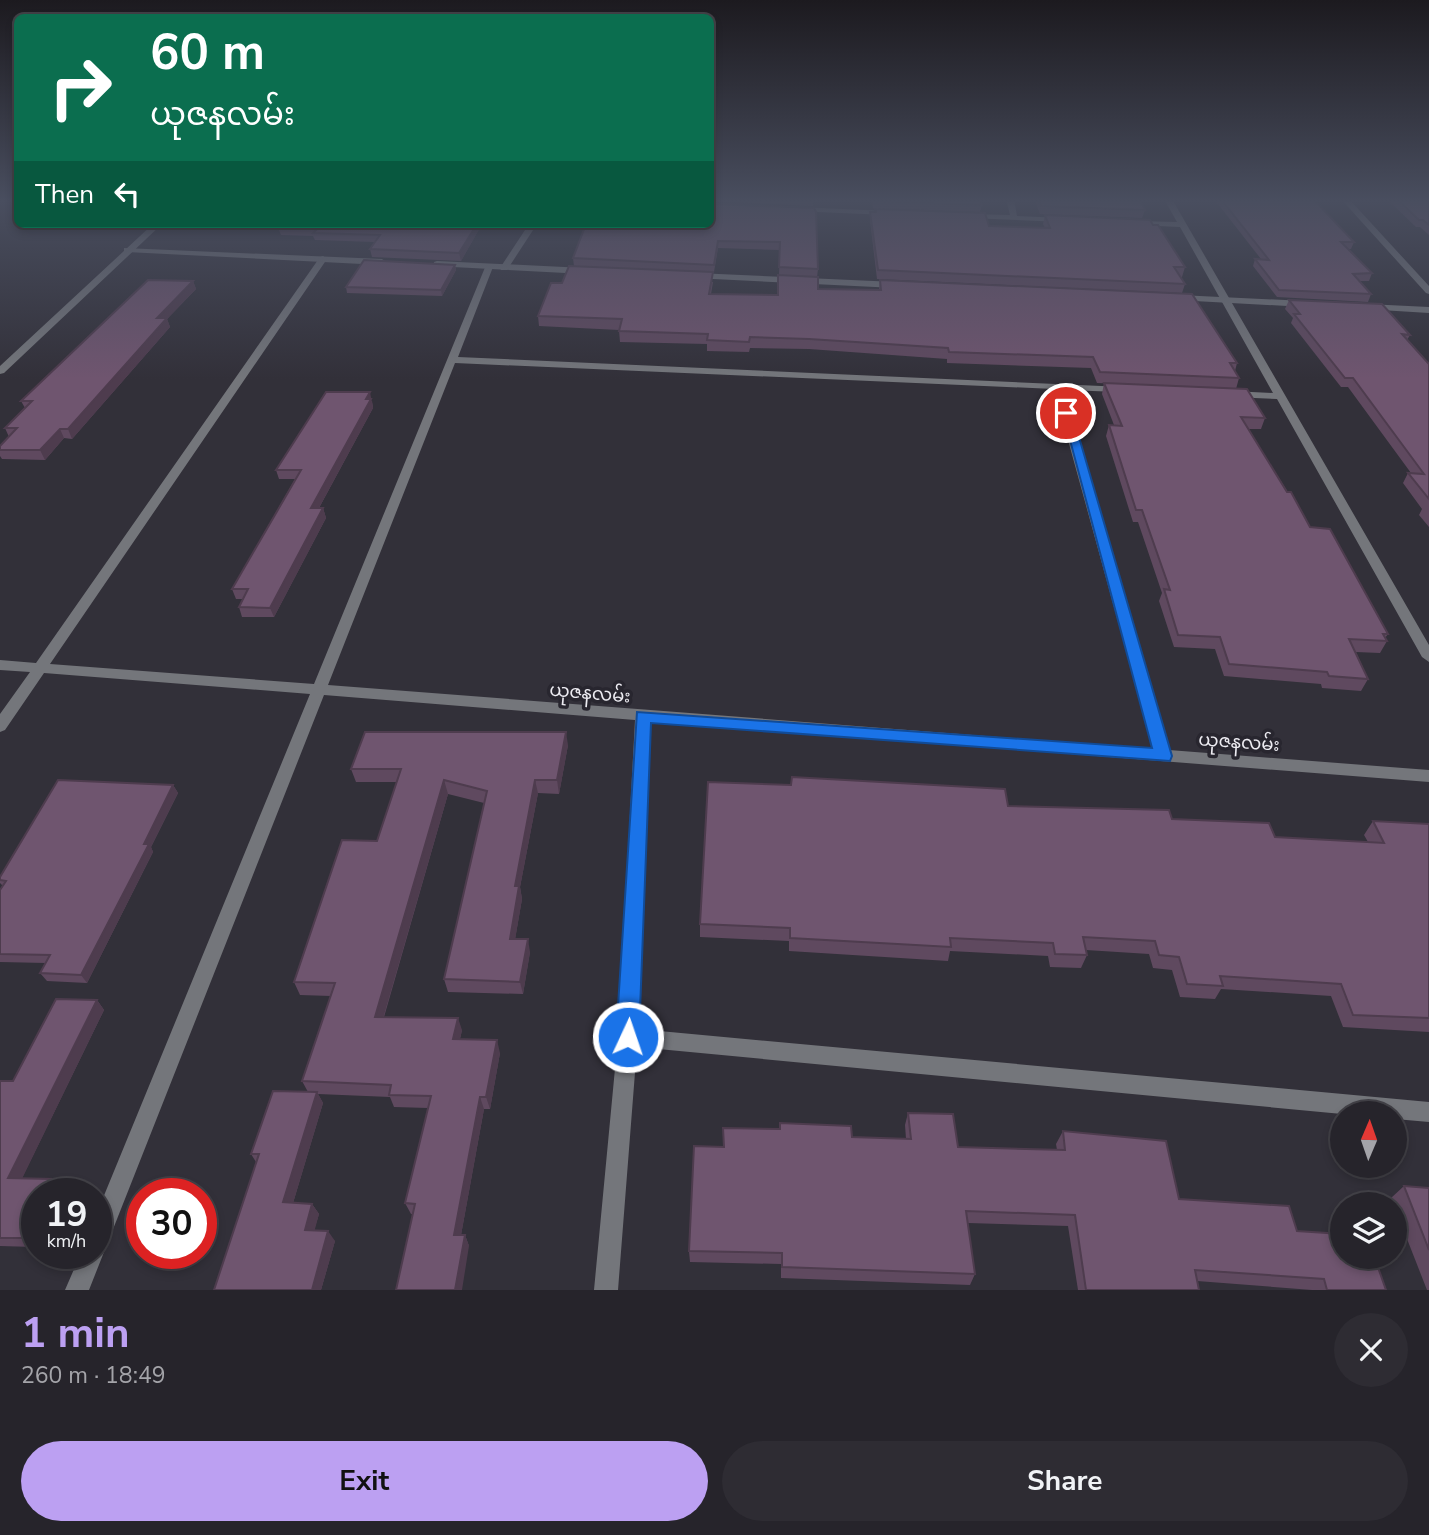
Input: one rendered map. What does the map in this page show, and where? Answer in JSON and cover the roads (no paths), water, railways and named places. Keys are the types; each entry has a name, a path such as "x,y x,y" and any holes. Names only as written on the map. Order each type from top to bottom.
{"street":[{"path":"0,371 117,259"},
{"path":"0,726 323,259"},
{"path":"328,259 392,262"},
{"path":"112,1203 317,690 454,360 497,267 504,259"},
{"path":"1203,259 1429,657"},
{"path":"1400,259 1429,291"},
{"path":"420,264 601,272"},
{"path":"685,276 908,286"},
{"path":"1172,298 1321,305"},
{"path":"1362,307 1429,310"},
{"path":"454,360 1129,390"},
{"path":"1059,387 1163,756"},
{"path":"1212,393 1282,396"},
{"name":"ယုဇနလမ်း","path":"0,665 1429,776"},
{"path":"606,1290 628,1037 643,716"},
{"path":"628,1037 1429,1112"},
{"path":"77,1290 86,1269"}]}
